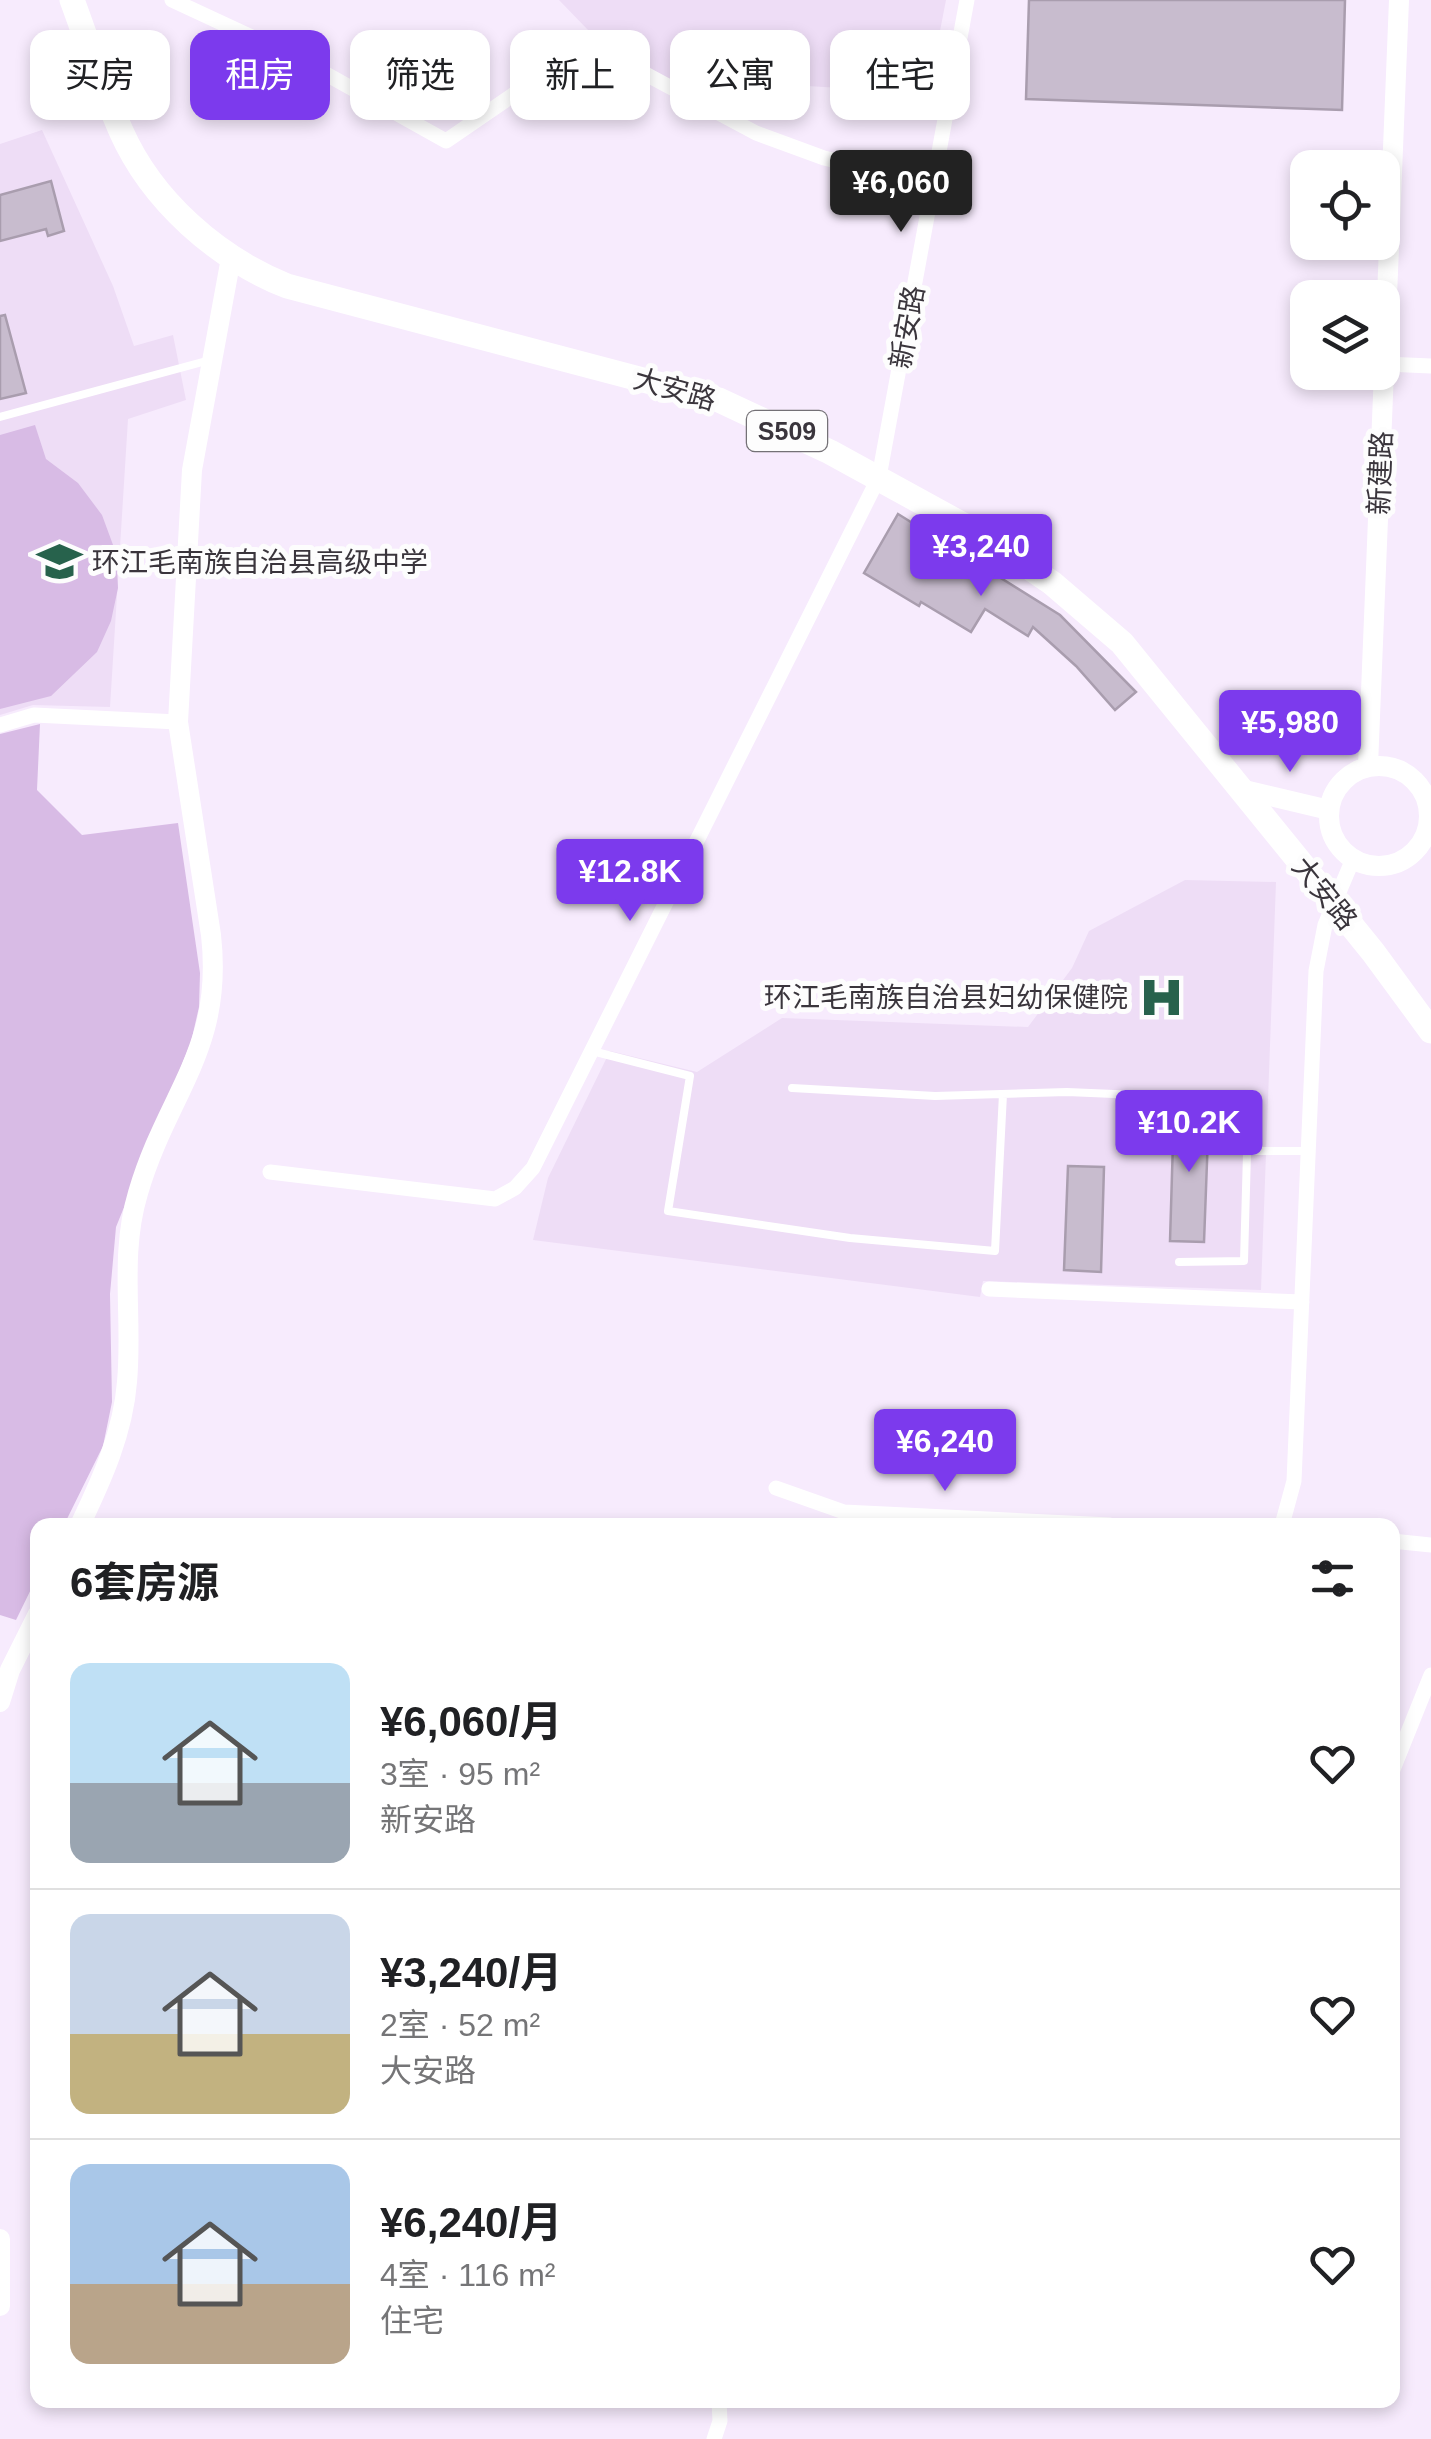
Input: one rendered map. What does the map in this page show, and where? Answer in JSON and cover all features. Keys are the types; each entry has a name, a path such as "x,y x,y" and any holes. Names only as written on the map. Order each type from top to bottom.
{"main road":[{"name":"大安路","path":"72,0 122,133 138,160 176,210 232,258 288,286 719,400 879,477 986,537 1088,612 1122,643 1431,1030"}],"street":[{"path":"172,0 301,60 446,141 513,95 580,38 772,140 835,161 933,184"},
{"name":"新安路","path":"270,1172 495,1199 515,1188 533,1168 879,477 967,0"},
{"name":"新建路","path":"1387,280 1399,0"},
{"path":"83,1518 112,1455 127,1384 126,1261 138,1190 199,1054 211,1008 213,947 178,722 192,470 232,258"},
{"path":"1400,365 1431,366"},
{"name":"新建路","path":"1368,766 1383,390"},
{"path":"0,725 34,715 178,722"},
{"path":"1380,765 1404,772 1421,788 1430,812 1426,834 1404,860 1381,866 1353,859 1338,845 1332,834 1329,810 1338,786 1356,770 1380,765"},
{"path":"1240,789 1329,810"},
{"path":"1284,1518 1294,1480 1316,971 1332,902 1353,859"},
{"path":"989,1289 1302,1302"},
{"path":"776,1488 844,1512 967,1518"},
{"path":"1400,1542 1431,1545"},
{"path":"0,1702 10,1670 30,1630"},
{"path":"1400,1752 1431,1675"},
{"path":"0,2239 0,2306"},
{"path":"714,2439 719,2408"}],"lane":[{"path":"0,416 210,360"},
{"path":"592,1051 690,1076 668,1210 850,1238 996,1251 1003,1094"},
{"path":"792,1088 935,1096 1067,1092 1224,1096 1239,1104 1248,1117 1244,1261 1179,1262"},
{"path":"1247,1150 1308,1151"}],"shaded area":[{"path":"559,0 946,0 940,30 830,30 830,87 810,86 810,30 670,30 670,80 650,68 650,30 588,30"},
{"name":"环江毛南族自治县高级中学","path":"42,130 113,286 134,346 173,335 186,400 128,419 110,707 33,705 0,715 0,144"},
{"path":"35,425 46,459 78,483 102,515 116,553 118,588 111,621 97,652 51,696 0,709 0,435"},
{"path":"40,724 37,790 82,835 178,823 200,973 199,1007 191,1042 116,1227 110,1294 112,1402 103,1446 67,1518 30,1518 30,1591 16,1620 0,1615 0,734"},
{"path":"1185,880 1276,882 1261,1290 983,1281 980,1297 533,1240 548,1178 610,1051 697,1072 782,1018 1028,1027 1072,968 1089,931"}],"building":[{"path":"1029,0 1345,0 1342,110 1026,99"},
{"path":"51,181 64,231 48,236 46,229 0,241 0,195"},
{"path":"5,315 26,393 0,399 0,316"},
{"path":"898,514 1060,615 1136,692 1115,710 1076,666 1033,627 1028,636 985,609 971,632 864,573"},
{"path":"1174,1108 1209,1109 1204,1242 1170,1241"},
{"path":"1068,1166 1104,1167 1101,1272 1064,1270"}],"place":[{"name":"环江毛南族自治县高级中学","path":"59,562"},
{"name":"环江毛南族自治县妇幼保健院","path":"1161,997"}]}
